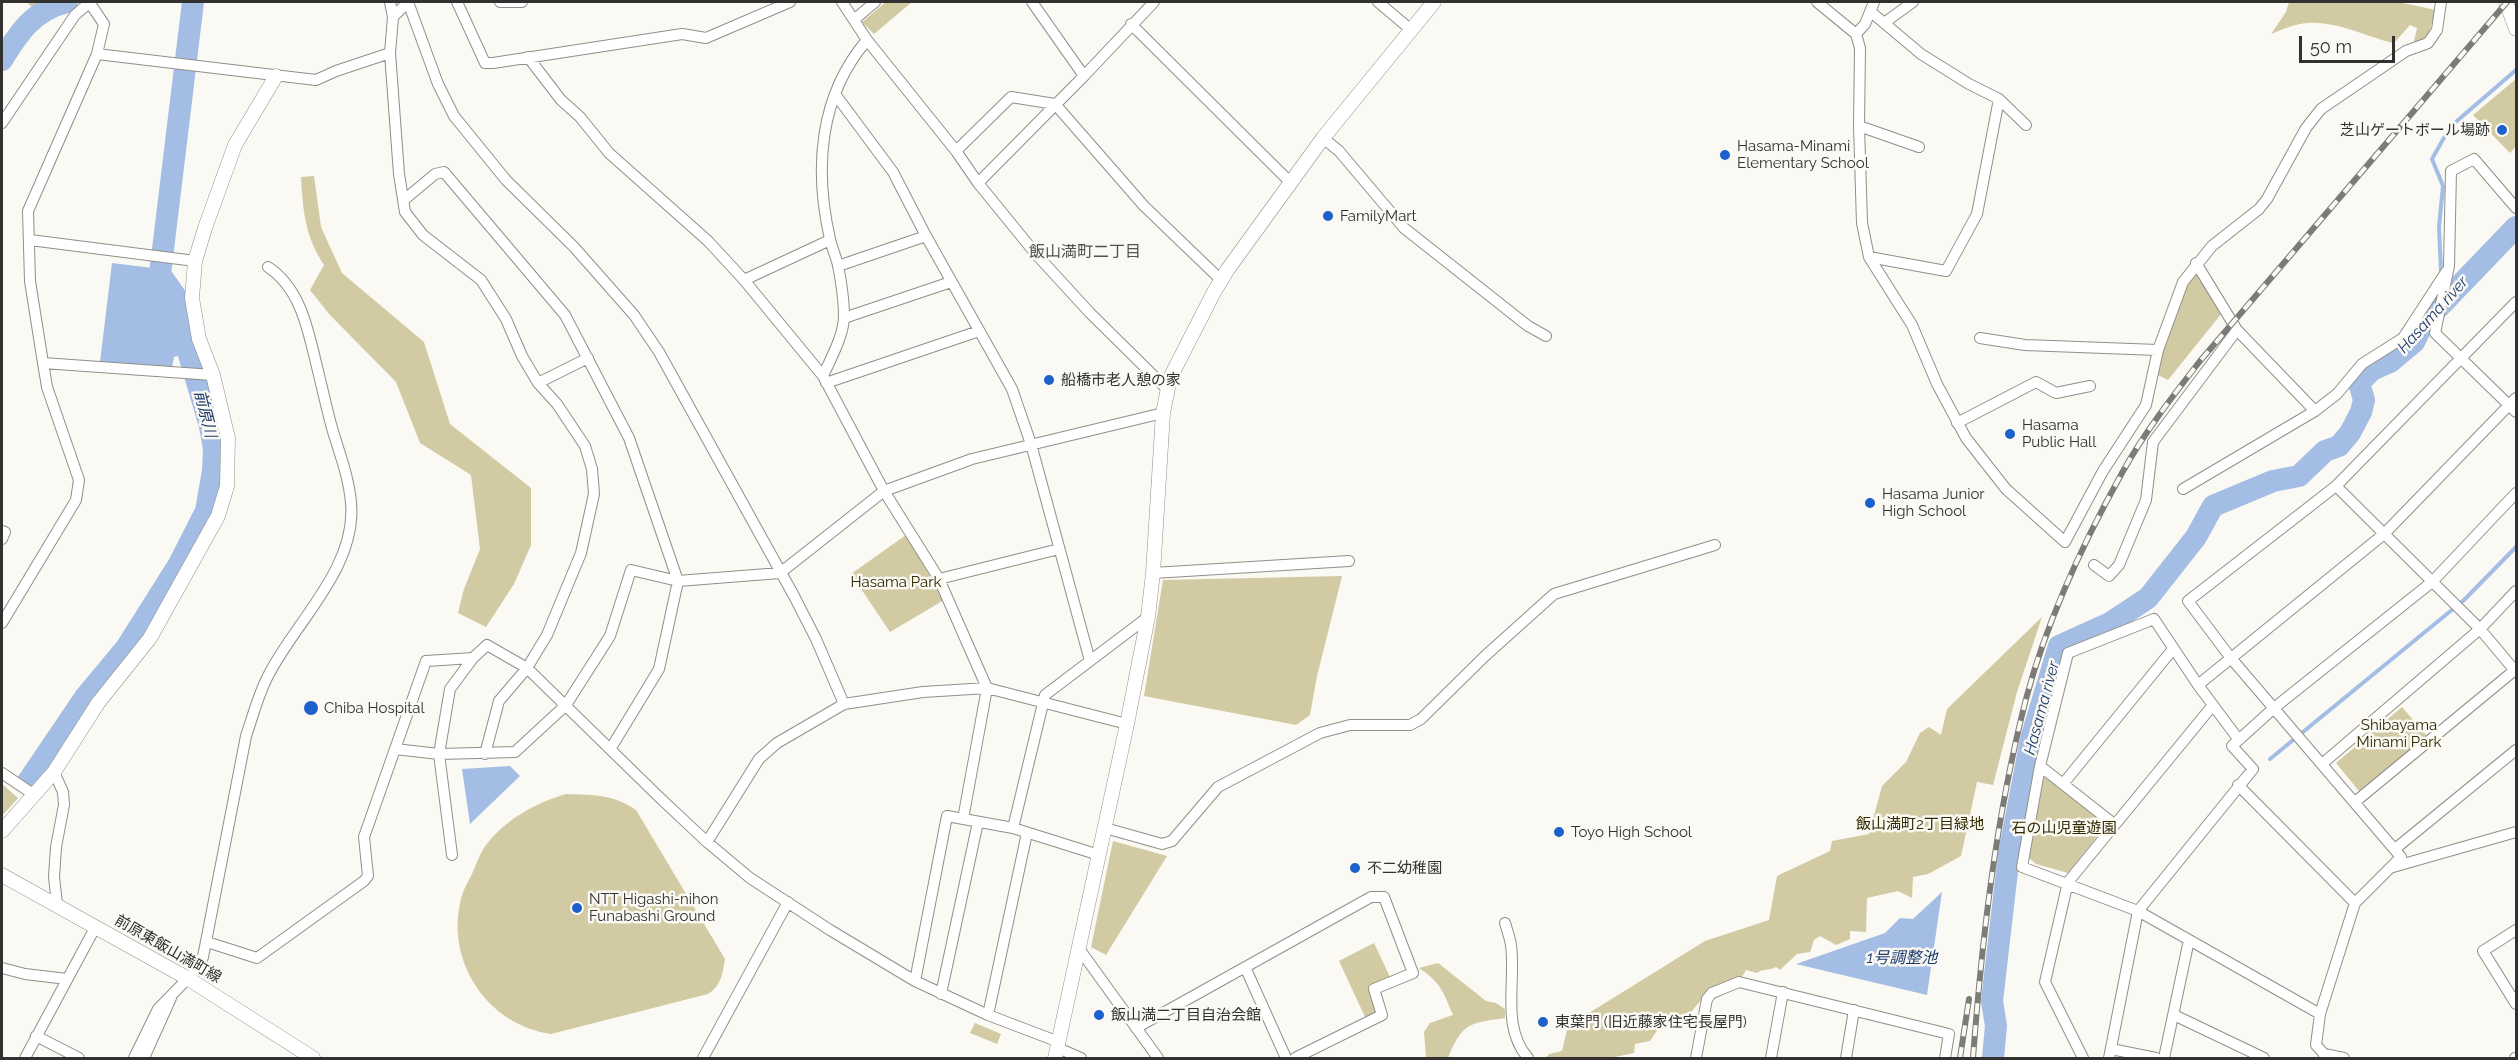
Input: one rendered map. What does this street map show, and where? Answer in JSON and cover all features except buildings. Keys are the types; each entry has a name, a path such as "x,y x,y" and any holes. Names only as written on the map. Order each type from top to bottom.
{"street":[{"path":"2,123 75,15 89,2 104,24 97,54 28,211 30,281 43,363 47,387 78,480 76,501 2,623"},
{"path":"390,2 393,17 390,53 399,174 405,212 423,235 481,280 506,319 522,356 538,383 557,404 585,446 592,469 594,494 581,553 547,635 527,668 499,701 485,754"},
{"path":"393,17 408,2 438,84 454,116 506,180 574,246 634,315 681,390 816,639 844,704"},
{"path":"457,2 485,63 682,34 706,38 790,2"},
{"path":"500,2 522,2"},
{"path":"842,2 867,40 1035,253 1090,313 1168,390"},
{"path":"855,19 875,2"},
{"path":"1032,2 1084,76"},
{"path":"978,183 1154,2"},
{"path":"1378,2 1410,29"},
{"path":"1058,1050 1148,617 1163,413 1175,367 1221,280 1323,138 1434,2"},
{"path":"1817,2 1856,34 1860,48 1859,126 1862,223 1869,257 1912,325 1937,384 1957,423 2006,489 2065,542 2103,471 2146,405 2158,350 2183,282 2196,263 2212,246 2259,209 2267,199 2306,128 2320,109 2406,51 2427,43 2432,38 2437,30 2441,2"},
{"path":"1884,22 1912,2"},
{"path":"2506,2 2517,29"},
{"path":"1856,34 1861,30 1872,7 1884,22 1921,54 1969,84 1999,99 2026,125"},
{"path":"1131,24 1291,183"},
{"path":"825,379 844,318 838,266 824,208 822,157 825,122 850,60 867,40"},
{"path":"97,54 316,80 390,53"},
{"path":"528,57 561,100 580,117 609,153 708,241 744,280 825,379 884,491 939,579 987,688 963,819"},
{"path":"2,831 54,772 98,703 150,638 218,516 227,486 228,438 213,375 199,339 192,298 195,261 208,229 235,145 276,76"},
{"path":"835,94 893,172 951,282 1012,389 1031,444 1090,662"},
{"path":"956,151 1011,97 1055,104 1144,206 1221,280"},
{"path":"1869,257 1946,271 1977,214 1999,99"},
{"path":"1859,126 1919,147"},
{"path":"1323,138 1339,151 1404,228 1527,326 1546,336"},
{"path":"2198,685 2384,534 2514,405 2435,333 2449,266 2448,227 2451,171 2474,159 2517,208"},
{"path":"404,200 435,174 444,172 565,315 629,438 678,581 659,669 611,748"},
{"path":"838,266 926,236"},
{"path":"30,240 195,261"},
{"path":"744,280 830,240"},
{"path":"2196,263 2237,330 2315,411"},
{"path":"2183,489 2315,411 2337,394 2362,364 2403,338 2449,266"},
{"path":"134,1059 158,1009 197,969 207,942 238,773 255,709 268,676 340,561 351,515 347,479 301,310 288,284 267,267"},
{"path":"844,318 951,282"},
{"path":"2344,1059 2324,1056 2316,1045 2320,1014 2355,903 2401,857 2230,657 2188,601 2336,486 2517,302"},
{"path":"2094,565 2109,576 2119,565 2146,500 2152,442 2237,330"},
{"path":"825,379 979,331"},
{"path":"1980,338 2025,345 2158,350"},
{"path":"538,383 588,358"},
{"path":"43,363 213,375"},
{"path":"1957,423 2036,382 2056,393 2090,386"},
{"path":"396,749 440,754 515,752 566,705 610,636 631,570 678,581 780,573 884,491 972,459 1163,413"},
{"path":"2336,486 2480,629 2516,670 2355,802"},
{"path":"2156,1059 2110,1054 2138,911 2253,769 2232,746 2274,708 2432,582 2517,493"},
{"path":"2,531 5,532 2,539"},
{"path":"1105,828 1162,844 1172,841 1218,787 1320,733 1350,725 1410,724 1421,719 1485,656 1554,594 1715,545"},
{"path":"939,579 1059,549"},
{"path":"1153,573 1349,561"},
{"path":"2322,764 2480,629 2517,591"},
{"path":"1013,828 1045,695 1148,617"},
{"path":"2239,740 2198,685 2154,619 2068,652 2040,766 2022,867 2068,882 2138,911 2320,1014"},
{"path":"452,855 440,754 450,689 473,658 487,645 527,668 707,842 750,878 915,981 1081,1059"},
{"path":"2063,783 2173,649"},
{"path":"207,942 257,958 337,898 364,881 368,876 364,837 426,661 473,658"},
{"path":"707,842 759,759 777,743 844,704 923,692 987,688 1127,724"},
{"path":"2083,1059 2045,982 2068,882 2213,705"},
{"path":"2395,849 2515,753"},
{"path":"2040,766 2115,824"},
{"path":"54,772 63,792 64,805 54,867 57,904"},
{"path":"2,773 33,794"},
{"path":"2238,785 2355,903"},
{"path":"915,981 947,816 1013,828 1099,855"},
{"path":"941,994 978,822"},
{"path":"2390,868 2517,832"},
{"path":"988,1015 1027,833"},
{"name":"前原東飯山満町線","path":"2,875 187,978 313,1059"},
{"path":"1136,1028 1371,897 1384,897 1413,973 1374,989 1382,1015 1295,1059"},
{"path":"703,1059 788,902"},
{"path":"1505,923 1511,945 1513,1029 1521,1050 1528,1059"},
{"path":"25,1059 96,926"},
{"path":"2517,930 2483,951 2517,1004"},
{"path":"2164,1059 2189,940"},
{"path":"1080,950 1158,1059"},
{"path":"1245,967 1286,1059"},
{"path":"2,968 25,974 67,979"},
{"path":"1696,1059 1707,999 1712,993 1739,982 1949,1034 1945,1059"},
{"path":"1771,1059 1783,992"},
{"path":"144,1059 166,1013 172,994"},
{"path":"1846,1059 1854,1010"},
{"path":"2174,1015 2264,1059"},
{"path":"36,1036 79,1059"}],"green space":[{"path":"26,2 57,2 37,11"},
{"path":"886,2 912,2 874,34 862,22"},
{"path":"2289,2 2398,2 2436,10 2427,39 2413,46 2417,28 2410,25 2394,43 2340,26 2318,23 2298,24 2271,34 2286,12"},
{"name":"芝山ゲートボール場跡","path":"2516,79 2516,146 2510,153 2473,115"},
{"path":"314,176 321,227 342,273 424,342 450,424 531,488 531,545 514,584 486,627 458,613 464,589 480,549 471,475 420,443 396,382 330,315 310,290 324,265 309,233 303,201 301,177"},
{"path":"2193,273 2199,274 2222,313 2168,380 2158,375 2163,349 2181,296"},
{"name":"Hasama Park","path":"906,535 944,600 890,632 851,574"},
{"path":"1342,576 1317,676 1310,715 1296,725 1144,696 1163,580"},
{"name":"飯山満町2丁目緑地","path":"2042,617 2017,692 1993,785 1977,782 1961,856 1928,874 1913,877 1912,898 1898,891 1867,898 1866,932 1850,931 1850,939 1836,945 1820,936 1814,940 1810,952 1797,954 1780,970 1776,967 1757,973 1746,970 1728,992 1715,999 1702,999 1687,1017 1679,1014 1660,1026 1650,1041 1635,1044 1634,1053 1610,1058 1546,1058 1549,1054 1562,1051 1568,1026 1705,941 1769,920 1777,876 1830,851 1832,841 1869,834 1882,786 1906,762 1920,733 1929,727 1941,735 1947,709"},
{"name":"Shibayama Minami Park","path":"2402,707 2427,736 2359,791 2336,763"},
{"name":"石の山児童遊園","path":"2048,776 2105,822 2104,828 2068,873 2036,864 2028,857 2042,779"},
{"path":"2,784 18,798 2,816"},
{"name":"NTT Higashi-nihon Funabashi Ground","path":"566,794 611,798 636,810 725,959 719,983 708,994 551,1034 528,1028 508,1018 476,987 459,945 458,923 462,896 480,855 494,836 512,820 533,807"},
{"path":"1113,841 1167,856 1106,955 1091,947"},
{"path":"1374,943 1390,977 1370,986 1376,1013 1366,1019 1339,961"},
{"path":"1438,963 1486,1001 1496,1003 1505,1009 1505,1018 1483,1021 1468,1027 1458,1038 1448,1058 1426,1058 1424,1032 1430,1023 1453,1015 1440,988 1419,968"},
{"path":"975,1023 1001,1034 997,1044 970,1033"}],"water":[{"path":"112,263 153,268 155,281 171,305 179,327 184,354 174,357 172,368 100,362"},
{"path":"510,766 520,776 470,824 462,769"},
{"name":"1号調整池","path":"1942,892 1927,995 1796,964 1885,933 1900,918 1913,919"}],"waterway":[{"name":"前原川","path":"2,60 21,31 36,16 67,2"},
{"name":"前原川","path":"27,783 86,696 126,648 179,564 206,511 213,471 214,449 210,426 184,338 179,301 160,274 193,2"},
{"path":"2441,271 2439,227 2443,186 2432,159 2450,127 2516,70"},
{"name":"Hasama river","path":"1993,1058 1996,1026 1992,1001 2009,854 2031,739 2059,646 2110,623 2148,598 2196,537 2213,506 2273,481 2299,476 2325,451 2339,446 2350,433 2361,412 2364,400 2359,383 2372,370 2390,362 2414,342 2421,328 2438,308 2516,227"},
{"path":"2433,313 2437,294"},
{"path":"2270,759 2464,600 2516,547"}],"railway":[{"path":"1973,1058 1992,877 2015,743 2044,640 2067,583 2094,527 2140,444 2200,361 2507,2"},
{"path":"1960,1058 1969,999"}],"place":[{"name":"芝山ゲートボール場跡","path":"2502,130"},
{"name":"Hasama-Minami Elementary School","path":"1725,155"},
{"name":"FamilyMart","path":"1328,216"},
{"name":"船橋市老人憩の家","path":"1049,380"},
{"name":"Hasama Public Hall","path":"2010,434"},
{"name":"Hasama Junior High School","path":"1870,503"},
{"name":"Chiba Hospital","path":"311,708"},
{"name":"Toyo High School","path":"1559,832"},
{"name":"不二幼稚園","path":"1355,868"},
{"name":"NTT Higashi-nihon Funabashi Ground","path":"577,908"},
{"name":"飯山満二丁目自治会館","path":"1099,1015"},
{"name":"東葉門 (旧近藤家住宅長屋門)","path":"1543,1022"}],"district":[{"name":"飯山満町二丁目","path":"1085,252"}]}
